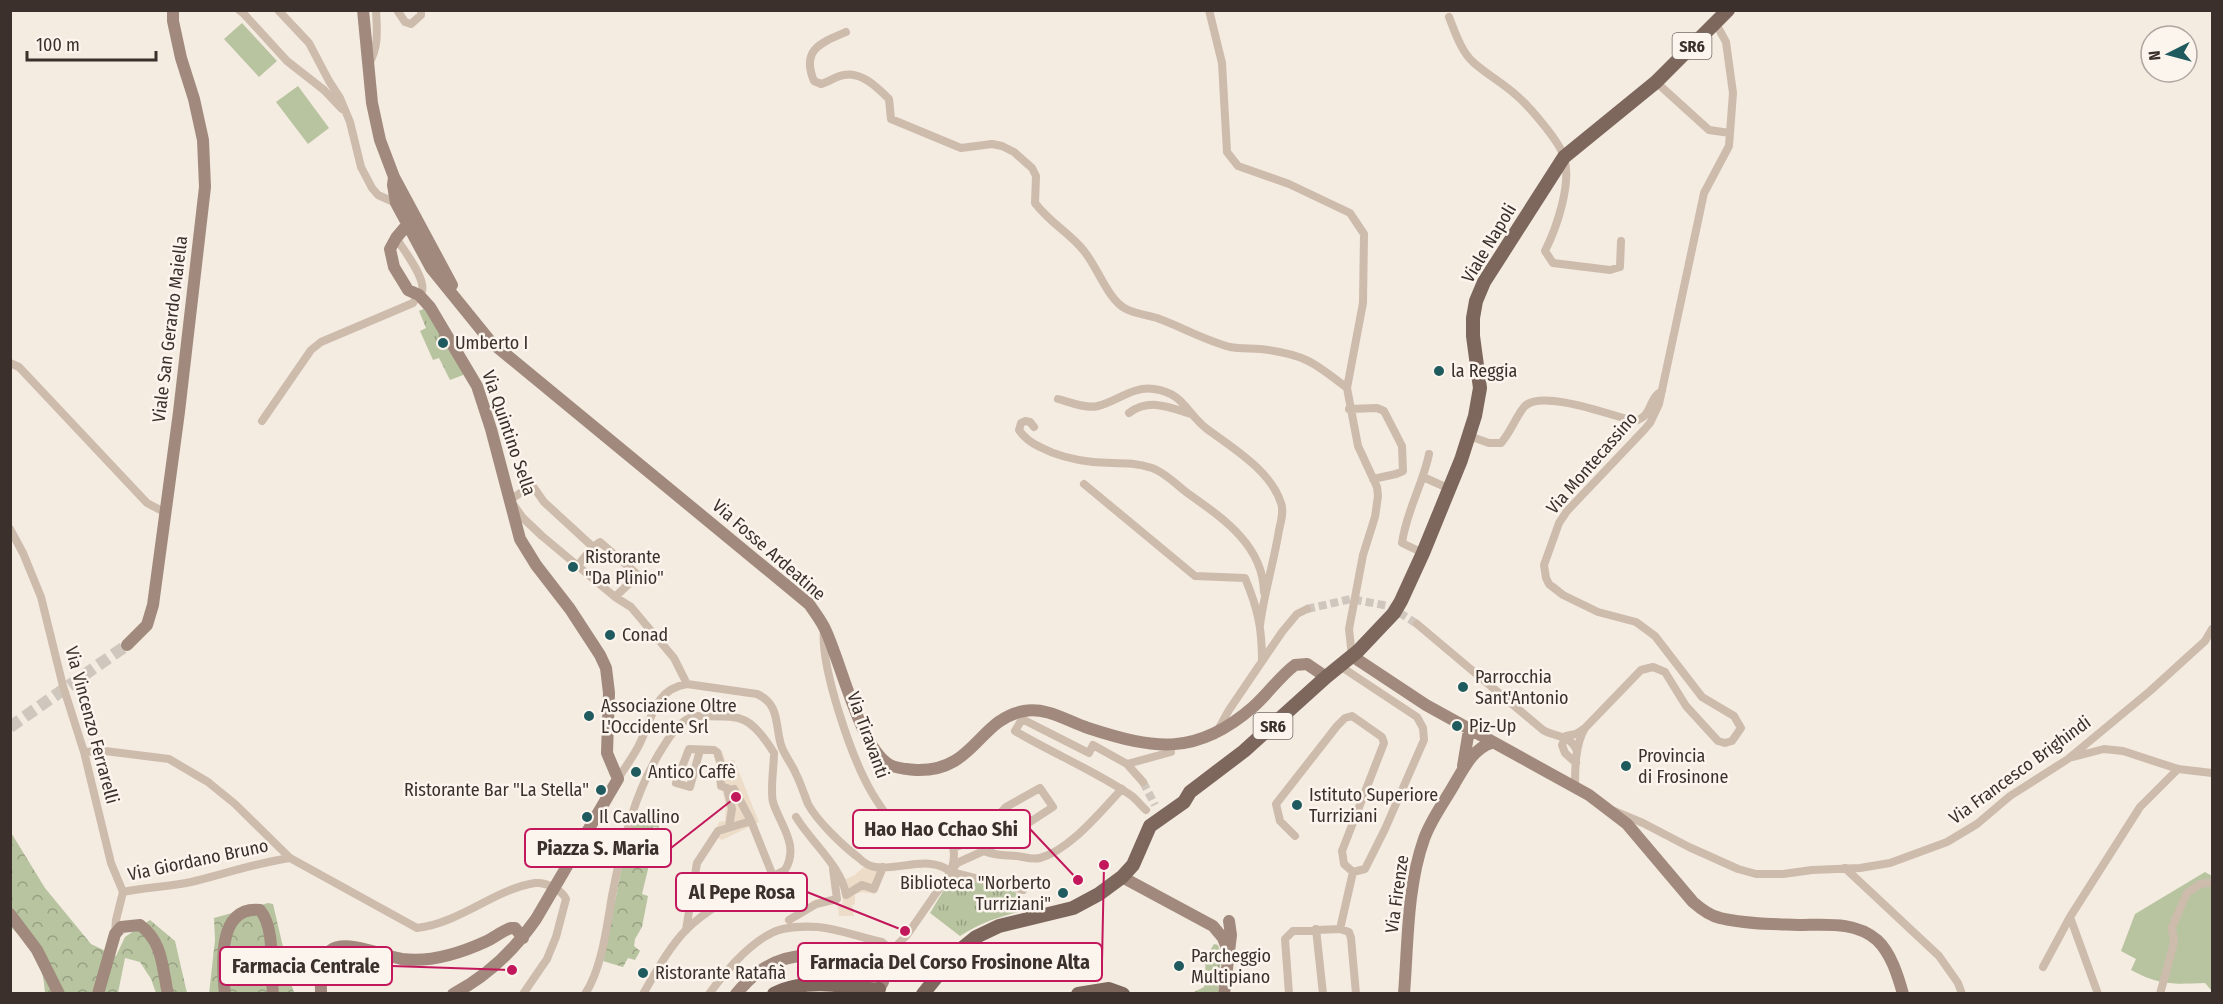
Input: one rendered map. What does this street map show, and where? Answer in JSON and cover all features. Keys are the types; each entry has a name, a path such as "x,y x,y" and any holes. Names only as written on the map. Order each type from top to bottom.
{"main road":[{"name":"Viale San Gerardo Maiella","path":"127,645 141,633 150,617 166,513 205,187 203,140 179,48 173,10"},
{"path":"363,10 368,67 380,140 394,177 463,308"},
{"name":"SR6","path":"1656,82 1728,10"},
{"name":"Viale Napoli","path":"1352,657 1394,612 1406,592 1450,489 1469,436 1479,402 1480,388 1473,318 1476,301 1484,282 1564,158 1656,82"},
{"path":"394,177 396,203"},
{"name":"Via Fosse Ardeatine","path":"396,203 431,268 491,342 809,604 824,626 860,721 874,748 889,764 905,769 922,770 940,768 956,762 1004,716 1025,710 1042,710 1086,727 1156,746 1197,741 1251,709 1295,665 1307,664 1326,677"},
{"name":"Via Quintino Sella","path":"407,225 390,249 394,267 408,290 419,295 430,307 477,386 510,500"},
{"path":"453,993 473,982 523,938 537,920 618,779 607,753 609,693 606,668 593,643 536,565 520,539 510,500"},
{"path":"1352,657 1416,699 1610,810 1627,825 1693,902 1705,912 1719,918 1754,923 1840,924 1866,933 1878,941 1887,953 1904,993"},
{"name":"SR6","path":"1122,877 1133,865 1150,826 1184,802 1190,792 1244,751 1326,677 1352,657"},
{"path":"1461,773 1469,730"},
{"path":"1461,773 1478,750 1491,743"},
{"name":"Via Firenze","path":"1404,993 1412,899 1420,853 1431,824 1461,773"},
{"path":"923,993 955,954 984,932 1085,903 1122,877 1213,926 1223,938 1229,953"},
{"path":"225,993 223,959 227,932 238,915 252,909 260,910 266,917 273,993"},
{"path":"10,914 37,950 59,993"},
{"path":"1224,993 1231,935 1229,921"},
{"path":"98,993 115,934 121,927 129,925 140,925 155,939 161,955 168,993"},
{"path":"321,993 322,966 330,951 347,947 404,960 434,958 472,947 511,928 515,928 523,938"},
{"path":"736,993 757,973 786,958 819,955 858,966 880,983 863,990 844,986 807,985 774,993"},
{"path":"1078,993 1109,989 1124,993"}],"street":[{"path":"239,10 287,61 324,90 344,111"},
{"path":"368,67 376,51 378,40 376,10"},
{"path":"397,10 405,22 411,24 421,15 421,10"},
{"path":"1209,10 1222,63 1227,152 1238,166 1289,184 1350,213 1364,234 1363,303 1347,388 1349,409 1358,446 1378,496 1363,555 1349,629 1352,657"},
{"path":"282,12 309,43 340,98 350,122 365,177 378,195 396,203"},
{"path":"1449,17 1456,35 1471,60 1518,96 1555,140 1564,158 1565,183 1557,222 1545,251 1548,257 1553,263 1610,270 1620,267 1621,241"},
{"name":"Via Montecassino","path":"1575,788 1577,751 1581,735 1585,728 1641,670 1653,667 1665,672 1686,706 1718,741 1725,743 1732,741 1741,728 1734,716 1702,697 1655,636 1636,622 1598,612 1563,595 1549,584 1544,572 1553,537 1567,511 1650,423 1663,391 1704,193 1730,146 1733,93 1726,42 1715,22"},
{"path":"846,32 829,40 811,55 808,63 814,81 821,84 847,74 855,75 864,79 889,99 891,119 961,148 992,144 1002,146 1014,153 1032,168 1036,176 1035,203 1053,224 1085,252 1104,281 1107,292 1125,309 1232,347 1294,353 1318,365 1347,388"},
{"path":"1656,82 1709,130 1730,133"},
{"path":"262,421 311,350 321,342 413,303 419,295"},
{"path":"10,363 19,367 147,503 166,513"},
{"path":"1058,399 1096,407 1130,392 1155,389 1182,399 1191,414 1261,473 1275,490 1282,505 1275,560 1260,625"},
{"path":"1469,436 1489,443 1502,443 1525,406 1536,401 1548,400 1634,421 1648,413 1657,393 1663,391"},
{"path":"1129,413 1145,405 1156,404 1191,414"},
{"path":"1349,409 1377,408 1384,411 1402,446 1402,471 1373,479"},
{"path":"1034,427 1030,422 1025,421 1021,423 1019,430 1024,438 1053,454 1095,462 1126,461 1154,469 1222,518 1235,529 1250,548 1259,567 1264,589 1264,608"},
{"path":"1423,553 1402,543 1405,525 1423,477 1428,454"},
{"path":"1423,477 1450,489"},
{"path":"1084,484 1195,576 1245,578 1258,609 1262,662"},
{"path":"510,500 532,485 544,502 593,547"},
{"name":"Via Quintino Sella","path":"510,500 523,518 615,597 631,607 674,658 687,684"},
{"name":"Via Vincenzo Ferrarelli","path":"10,529 23,553 41,597 63,686 84,752 111,863 123,892"},
{"path":"578,565 600,542 638,575 615,597"},
{"path":"1218,730 1289,622 1307,609"},
{"path":"1417,624 1543,730 1554,736 1566,736 1576,734 1585,728"},
{"name":"Via Tiravanti","path":"824,626 824,648 838,705 858,764 873,795 901,835 948,836 953,848"},
{"name":"Via Francesco Brighindi","path":"1610,810 1621,812 1689,848 1748,872 1764,875 1890,863 1947,842 1977,824 2010,796 2068,759 2150,691 2205,641 2212,629"},
{"path":"1340,666 1417,717 1423,728 1424,740 1365,869 1353,872"},
{"path":"618,779 638,746 657,701 672,688 687,684 762,696 775,711 782,746 796,772 809,805 818,818 858,858 875,867 906,864 939,865 951,872 1023,890"},
{"path":"585,993 604,943 626,833 642,787 658,754 688,718 731,716 742,719 758,729 774,753 773,801 786,829 791,851 785,870 721,904 686,930 643,993"},
{"path":"1295,836 1280,821 1276,804 1336,727 1345,718 1352,716 1382,736 1384,743 1342,851 1344,864 1353,872"},
{"path":"1143,782 1127,764 1093,745 1089,753 1022,719 1015,731 1049,752 1122,789 1134,797 1146,810"},
{"path":"1566,736 1574,743 1577,751"},
{"path":"1566,736 1562,745 1565,753 1576,763"},
{"path":"774,753 782,746"},
{"path":"1127,764 1170,752 1170,746"},
{"path":"2068,759 2104,749 2123,751 2178,769 2212,773"},
{"path":"700,750 717,752 722,767 721,786 734,789 751,821 773,876"},
{"name":"Via Giordano Bruno","path":"84,752 105,751 169,759 208,782 236,804 290,858"},
{"path":"2043,967 2070,917 2140,807 2178,769"},
{"path":"880,983 889,953 911,930 951,872 957,863 984,851 1053,807 1040,788 1006,807 976,839 953,848 954,862 951,872"},
{"path":"984,851 993,855 1030,859 1056,851 1091,821 1122,789"},
{"path":"729,827 732,809 729,792 732,790"},
{"path":"796,817 838,874 846,895 862,885 874,889 883,867"},
{"path":"686,930 697,863 718,831 751,821"},
{"path":"290,858 417,928 432,926 507,892 536,883 554,887 563,892 566,899 556,937 547,959 523,993"},
{"name":"Via Giordano Bruno","path":"123,892 144,887 173,886 290,858"},
{"path":"789,920 816,904 837,899 833,868"},
{"path":"1845,868 1940,956 1962,993"},
{"path":"1341,929 1353,872"},
{"path":"2160,993 2174,943 2172,927 2187,893 2200,884 2212,882"},
{"path":"115,934 123,892"},
{"path":"2070,917 2098,993"},
{"path":"709,993 744,954 767,935 777,931 818,927 882,942 889,953"},
{"path":"1316,929 1323,993"},
{"path":"1289,993 1285,939 1293,931 1341,929 1349,932 1351,938 1356,993"}],"green space":[{"path":"242,23 277,61 259,77 224,39"},
{"path":"298,86 329,128 308,144 276,102"},
{"path":"426,308 471,372 450,380 439,358 433,360 420,331 426,328 419,311"},
{"path":"636,815 659,818 659,828 653,827 650,861 642,894 648,896 642,927 635,939 634,946 640,951 635,960 628,958 623,967 603,961 628,836"},
{"path":"10,831 45,888 91,944 116,956 125,937 150,920 175,941 187,993 156,993 151,979 140,962 125,958 118,993 45,993 42,972 36,956 11,927"},
{"path":"2205,872 2212,876 2212,991 2205,983 2167,983 2131,970 2136,959 2121,951 2135,914"},
{"path":"951,878 1015,892 1022,901 1023,911 990,921 960,936 930,913"},
{"path":"268,903 273,904 295,993 209,994 215,940 214,918"},
{"path":"1214,944 1218,945 1221,954 1218,993 1192,993 1204,987 1205,959"}],"shaded area":[{"path":"722,750 725,761 734,760 759,822 722,840 713,835 719,822 725,821 726,805 714,756"},
{"path":"864,867 886,870 875,894 863,892 855,894 855,904 852,905 854,916 839,916 838,906 843,903 841,881 855,875"}],"tunnel":[{"path":"1307,609 1351,599 1389,606 1417,624"},
{"path":"10,727 127,645"},
{"path":"1143,782 1155,805"}],"place":[{"name":"Umberto I","path":"443,343"},
{"name":"la Reggia","path":"1439,371"},
{"name":"Ristorante \"Da Plinio\"","path":"573,567"},
{"name":"Conad","path":"610,635"},
{"name":"Parrocchia Sant'Antonio","path":"1463,687"},
{"name":"Associazione Oltre L'Occidente Srl","path":"589,716"},
{"name":"Piz-Up","path":"1457,726"},
{"name":"Provincia di Frosinone","path":"1626,766"},
{"name":"Antico Caffè","path":"636,772"},
{"name":"Ristorante Bar \"La Stella\"","path":"601,790"},
{"name":"Piazza S. Maria","path":"736,797"},
{"name":"Istituto Superiore Turriziani","path":"1297,805"},
{"name":"Il Cavallino","path":"587,817"},
{"name":"Farmacia Del Corso Frosinone Alta","path":"1104,865"},
{"name":"Hao Hao Cchao Shi","path":"1078,880"},
{"name":"Biblioteca \"Norberto Turriziani\"","path":"1063,893"},
{"name":"Al Pepe Rosa","path":"905,931"},
{"name":"Parcheggio Multipiano","path":"1179,966"},
{"name":"Farmacia Centrale","path":"512,970"},
{"name":"Ristorante Ratafià","path":"643,973"}]}
